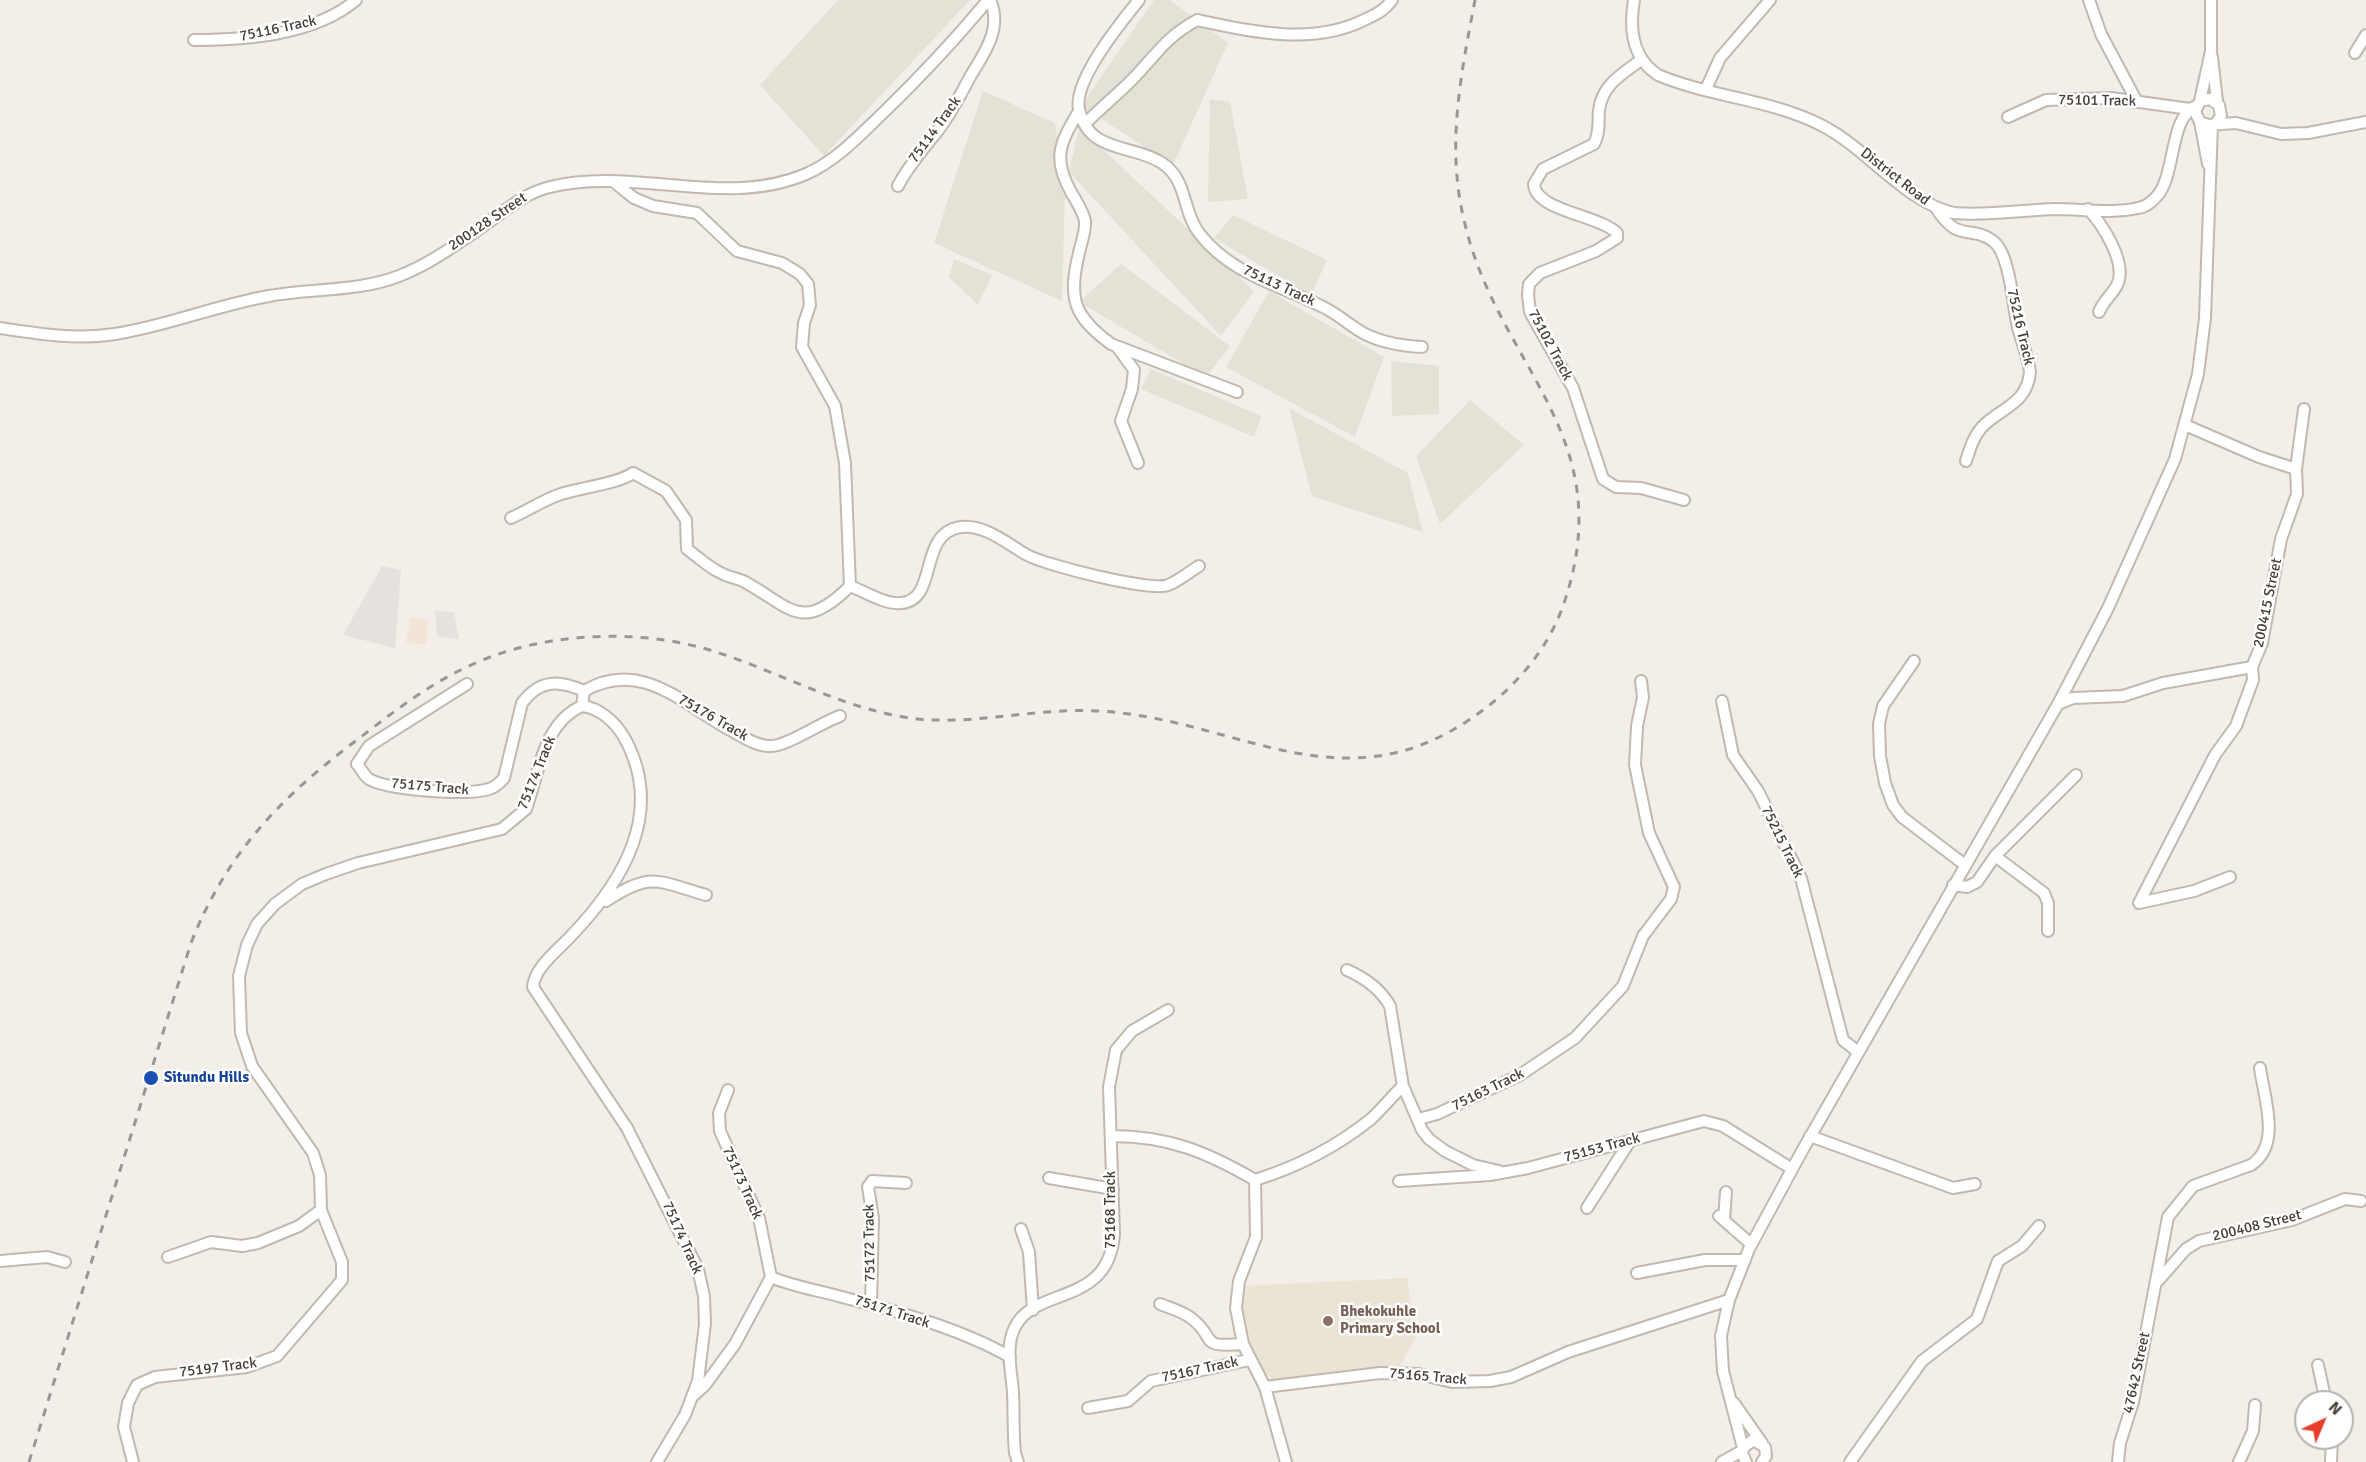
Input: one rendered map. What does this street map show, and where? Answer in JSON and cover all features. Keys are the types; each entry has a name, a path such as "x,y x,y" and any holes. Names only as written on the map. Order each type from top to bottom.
{"street":[{"name":"75116 Track","path":"194,40 231,39 295,28 330,18 356,0"},
{"name":"75114 Track","path":"898,186 914,159 952,111 990,43 995,13 989,0"},
{"name":"200128 Street","path":"0,328 74,337 114,334 270,295 371,284 401,276 437,256 533,192 565,184 614,182 699,187 759,187 805,175 845,148 870,126 960,34 989,0"},
{"path":"1139,0 1117,27 1090,71 1079,96 1079,111 1061,145 1059,155 1061,173 1085,222 1073,290 1074,302 1095,332 1118,348 1237,392"},
{"path":"1085,124 1112,95 1141,71 1173,34 1197,20 1268,34 1327,34 1347,29 1386,9 1392,0"},
{"path":"1634,0 1632,34 1641,60"},
{"path":"1706,89 1720,58 1770,0"},
{"path":"2089,0 2101,34 2136,100"},
{"path":"1746,1462 1723,1371 1721,1336 1729,1300 1751,1244 1810,1136 2058,704 2108,609 2175,459 2198,374 2205,318 2214,124 2221,116 2211,51 2211,0"},
{"path":"2355,53 2366,34"},
{"path":"2210,176 2200,122 2195,112 2211,51"},
{"name":"District Road","path":"1641,60 1658,75 1820,124 1873,159 1911,192 1936,208 1968,214 2088,209 2127,210 2151,202 2164,186 2179,132 2196,105"},
{"name":"75102 Track","path":"1641,60 1606,87 1599,110 1598,131 1594,144 1542,169 1534,184 1539,196 1550,204 1604,223 1617,232 1614,242 1540,273 1529,284 1528,295 1530,312 1573,388 1585,420 1596,465 1603,479 1616,487 1641,488 1684,500"},
{"name":"75101 Track","path":"2007,117 2046,100 2111,98 2196,105"},
{"path":"2196,105 2210,99 2246,126"},
{"name":"75113 Track","path":"1079,111 1085,124 1103,142 1121,150 1151,157 1174,173 1199,232 1223,257 1252,276 1325,308 1379,340 1422,347"},
{"path":"2179,132 2191,122 2246,126 2281,134 2308,133 2366,122"},
{"path":"614,182 634,198 653,206 697,213 737,251 782,263 800,274 808,284 810,305 804,323 802,347 835,406 845,463 850,586"},
{"name":"75216 Track","path":"1936,208 1948,226 1958,231 1984,237 1997,244 2008,275 2031,372 2029,383 2021,398 1983,426 1974,438 1965,461"},
{"path":"2088,209 2106,231 2120,274 2116,287 2099,312"},
{"path":"1118,348 1134,370 1132,389 1121,421 1138,463"},
{"name":"200415 Street","path":"2058,704 2073,698 2107,699 2123,696 2171,681 2252,667 2262,643 2282,539 2297,494 2296,470 2304,409"},
{"path":"2185,425 2259,458 2296,470"},
{"path":"512,518 556,496 601,483 622,481 633,473 666,491 686,520 687,549 719,573 743,582 787,610 813,613 831,603 850,586"},
{"path":"850,586 897,603 912,599 926,581 934,546 941,537 961,527 1003,539 1038,561 1147,587 1168,585 1199,566"},
{"path":"1914,661 1883,706 1879,724 1880,756 1886,783 1893,805 1902,817 1965,865"},
{"path":"2230,877 2194,891 2139,903 2215,755 2236,726 2253,680 2252,667"},
{"name":"75176 Track","path":"585,692 616,679 642,681 683,700 733,732 769,747 785,743 840,716"},
{"name":"75163 Track","path":"1419,1119 1437,1114 1499,1086 1560,1050 1575,1038 1628,978 1643,936 1671,899 1674,887 1649,833 1635,765 1636,726 1643,697 1641,681"},
{"name":"75175 Track","path":"467,684 369,746 357,764 368,778 395,786 459,792 495,787 504,778 509,766 516,724 522,703 529,694 544,684 552,682 570,684 585,692"},
{"path":"582,706 585,692"},
{"name":"75215 Track","path":"1722,702 1732,755 1758,791 1801,878 1843,1040 1858,1052"},
{"name":"75174 Track","path":"321,1210 320,1174 313,1154 252,1066 241,1033 239,976 247,945 257,924 275,903 302,884 326,874 358,863 502,829 517,819 526,809 553,732 569,712 582,706 604,713 623,735 638,764 641,777 641,807 628,859 601,904 540,970 533,987 627,1128 699,1269 704,1296 705,1324 698,1381 685,1415 657,1462"},
{"path":"1953,885 1972,886 1995,856 2076,775"},
{"path":"1995,856 2044,893 2048,903 2048,931"},
{"path":"601,904 632,884 641,881 658,882 706,895"},
{"path":"1347,970 1365,979 1383,994 1395,1023 1403,1086 1430,1139 1445,1151 1473,1164 1506,1172"},
{"name":"75168 Track","path":"1017,1462 1010,1357 1014,1329 1033,1310 1092,1281 1103,1270 1110,1258 1113,1244 1113,1189 1109,1087 1116,1050 1132,1031 1168,1011"},
{"path":"2155,1284 2168,1217 2173,1208 2193,1186 2258,1161 2267,1146 2269,1133 2260,1068"},
{"path":"1112,1136 1156,1139 1201,1151 1255,1180 1291,1168 1330,1148 1373,1117 1403,1086"},
{"name":"75173 Track","path":"728,1090 719,1113 720,1131 759,1218 771,1277"},
{"name":"75153 Track","path":"1399,1181 1506,1172 1693,1124 1713,1122 1792,1169"},
{"path":"1810,1136 1953,1188 1975,1184"},
{"path":"1587,1208 1630,1141"},
{"path":"1049,1178 1113,1189"},
{"name":"75172 Track","path":"871,1305 870,1249 873,1218 868,1187 872,1181 879,1180 906,1183"},
{"path":"1255,1180 1258,1230 1254,1247 1237,1288 1236,1308 1243,1344 1265,1387 1286,1462"},
{"path":"1726,1192 1721,1218 1736,1234 1751,1244"},
{"name":"200408 Street","path":"2155,1284 2186,1249 2199,1241 2292,1220 2345,1199 2361,1201"},
{"path":"168,1257 211,1242 242,1246 258,1243 291,1230 321,1210"},
{"name":"75197 Track","path":"133,1462 124,1427 128,1403 137,1385 155,1377 264,1363 284,1351 334,1291 342,1280 342,1262 321,1210"},
{"path":"1850,1462 1922,1361 1977,1319 1998,1261 2022,1246 2039,1226"},
{"path":"1021,1229 1029,1252 1033,1310"},
{"path":"0,1261 47,1257 65,1262"},
{"path":"1637,1273 1705,1260 1745,1260"},
{"path":"692,1396 705,1385 735,1344 771,1277"},
{"name":"75171 Track","path":"771,1277 788,1284 871,1305 968,1337 1010,1357"},
{"name":"47642 Street","path":"2118,1462 2120,1443 2133,1402 2155,1284"},
{"name":"75165 Track","path":"1265,1387 1380,1373 1419,1374 1452,1382 1490,1381 1511,1377 1568,1352 1729,1300"},
{"path":"1160,1304 1191,1318 1212,1343 1226,1346 1243,1344"},
{"name":"75167 Track","path":"1089,1408 1128,1401 1151,1381 1249,1359"},
{"path":"2318,1365 2323,1390"},
{"path":"1732,1400 1765,1455"},
{"path":"2239,1462 2253,1431 2255,1405"},
{"path":"1722,1462 1753,1440 1765,1455"}],"shaded area":[{"path":"838,0 970,0 824,156 760,85"},
{"path":"1154,0 1170,0 1228,43 1173,165 1081,106"},
{"path":"983,91 1055,123 1065,192 1062,301 934,243"},
{"path":"1210,99 1230,102 1248,199 1208,202"},
{"path":"1079,127 1254,291 1221,336 1069,172"},
{"path":"1233,215 1327,260 1311,295 1214,238"},
{"path":"954,259 992,275 978,305 949,277"},
{"path":"1121,264 1230,346 1206,377 1079,302"},
{"path":"1269,291 1384,357 1355,437 1226,367"},
{"path":"1391,361 1439,366 1439,414 1392,416"},
{"path":"1151,369 1261,416 1254,437 1141,389"},
{"path":"1470,400 1524,445 1440,524 1416,456"},
{"path":"1289,408 1408,473 1423,532 1312,496"},
{"path":"382,566 401,570 395,648 343,635"},
{"path":"435,611 454,612 459,639 437,636"},
{"path":"411,617 428,621 426,645 406,643"},
{"name":"Bhekokuhle Primary School","path":"1407,1278 1416,1336 1400,1366 1276,1383 1254,1362 1246,1349 1241,1307 1243,1286"}],"railway":[{"path":"29,1462 191,943 220,884 255,833 298,788 392,713 453,674 492,656 540,643 590,637 641,637 695,646 725,655 839,699 898,716 948,720 1047,712 1098,711 1149,717 1292,752 1338,758 1384,755 1433,740 1483,710 1520,677 1540,651 1563,606 1577,546 1577,494 1567,447 1548,404 1480,272 1464,220 1456,164 1456,137 1461,82 1475,0"}],"place":[{"name":"Situndu Hills","path":"151,1078"},
{"name":"Bhekokuhle Primary School","path":"1328,1321"}]}
